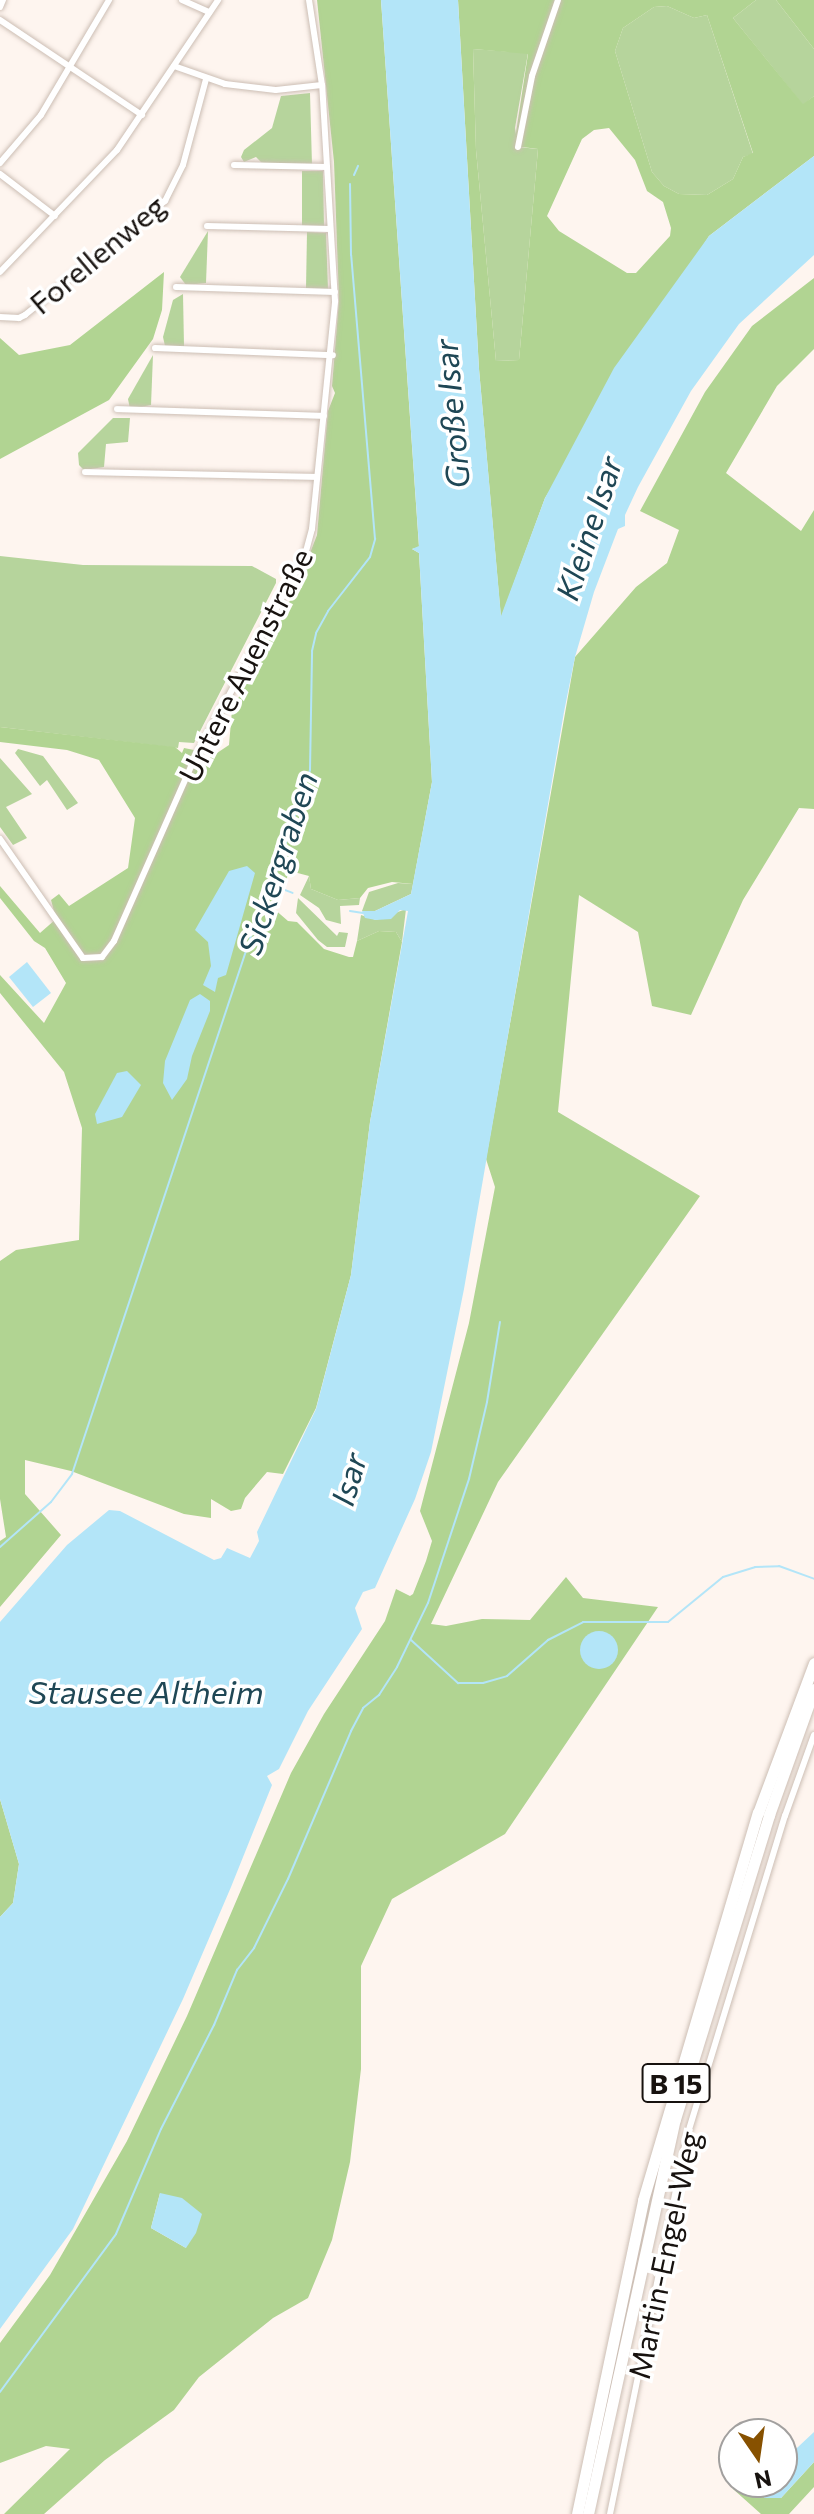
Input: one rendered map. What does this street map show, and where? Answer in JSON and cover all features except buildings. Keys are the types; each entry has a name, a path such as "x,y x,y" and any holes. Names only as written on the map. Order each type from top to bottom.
{"highway":[{"name":"B 15","path":"577,2514 643,2200 758,1813 814,1663"},
{"name":"B 15","path":"588,2514 675,2119 769,1815 814,1689"}],"street":[{"path":"0,163 35,125 109,0"},
{"path":"182,0 209,12"},
{"path":"0,272 117,150 218,0"},
{"name":"Untere Auenstraße","path":"0,839 83,958 102,957 114,941 193,762 305,555 312,529 333,355 335,292 322,85 309,0"},
{"path":"518,147 532,76 558,0"},
{"path":"0,20 142,115"},
{"path":"174,66 206,79 276,90 322,85"},
{"name":"Forellenweg","path":"0,317 25,315 165,201 183,165 206,79"},
{"path":"234,165 327,167"},
{"path":"0,174 55,216"},
{"path":"207,226 330,229"},
{"path":"176,287 335,292"},
{"path":"155,348 333,355"},
{"path":"117,409 324,416"},
{"path":"85,472 317,477"},
{"name":"Martin-Engel-Weg","path":"610,2514 687,2136 785,1816 814,1735"}],"green space":[{"path":"317,0 381,0 419,547 412,549 419,553 432,782 413,884 392,882 368,888 360,898 338,900 311,889 309,876 290,871 273,908 288,921 297,922 324,949 349,957 353,957 357,941 379,931 396,932 402,942 370,1122 351,1275 316,1408 283,1474 267,1472 245,1498 241,1509 231,1511 211,1499 211,1518 184,1514 71,1471 25,1460 25,1494 61,1535 0,1607 0,1541 6,1537 0,1499 0,1261 16,1250 79,1240 82,1128 64,1072 0,993 0,975 44,1023 66,983 45,948 34,941 0,898 0,886 40,933 56,919 51,900 59,894 69,906 128,868 135,818 99,760 67,750 0,742 0,727 175,747 182,753 184,748 194,750 205,761 229,745 232,710 296,589 317,535 328,411 335,393 332,386 339,300 334,162"},
{"path":"458,0 756,0 733,18 803,104 814,96 814,156 709,236 545,498 501,618 479,369","holes":["667,6 694,18 707,15 753,153 743,157 733,179 707,195 679,194 664,186 652,172 615,51 623,28 654,7","473,49 528,54 514,146 538,149 519,360 496,361 476,150","609,128 635,160 647,191 663,202 671,228 670,236 636,273 627,273 559,231 547,216 582,139 594,130"]},
{"path":"756,0 776,0 814,49 814,96 803,105 733,18"},
{"path":"776,0 814,0 814,49"},
{"path":"667,6 694,18 707,15 753,154 743,157 733,179 707,195 679,194 664,186 652,172 615,51 623,28 654,7"},
{"path":"473,49 528,53 515,128 518,147 538,149 519,360 496,361 476,150"},
{"path":"310,93 312,165 262,163 256,157 244,162 241,157 244,150 272,128 281,96"},
{"path":"302,171 323,171 324,226 302,227"},
{"path":"208,231 206,283 186,285 180,277"},
{"path":"307,232 326,233 328,289 306,289"},
{"path":"164,272 162,310 153,339 109,400 0,459 0,338 19,355 70,345"},
{"path":"814,278 814,349 777,386 726,473 801,531 814,510 814,809 799,808 743,900 691,1015 652,1006 638,932 579,895 558,1112 700,1196 498,1482 431,1624 446,1626 482,1619 530,1620 566,1577 583,1598 658,1607 505,1834 392,1899 361,1966 361,2069 350,2162 332,2240 308,2298 273,2318 199,2377 174,2410 105,2460 44,2514 4,2514 70,2449 46,2446 0,2463 0,2343 50,2275 127,2141 187,2016 291,1773 324,1714 385,1621 396,1589 410,1596 413,1594 426,1561 432,1541 420,1511 469,1323 495,1187 486,1159 575,657 636,587 667,563 679,530 640,511 705,392 752,326","holes":["160,2193 186,2248 151,2228"]},
{"path":"183,294 184,346 165,346 163,337 173,300"},
{"path":"153,355 151,405 130,409 128,399"},
{"path":"113,418 130,418 128,442 106,444 104,467 84,470 79,465 78,453"},
{"path":"0,556 83,565 252,566 276,579 276,583 194,743 179,742 178,748 0,727"},
{"path":"18,749 43,756 78,803 67,810 47,780 40,786 15,753"},
{"path":"0,758 32,794 6,807 27,838 13,845 0,827"},
{"path":"309,876 311,889 338,900 360,898 359,905 340,906 341,924 326,920 319,908 300,895"},
{"path":"398,883 413,884 411,894 375,911 362,911 369,892"},
{"path":"298,898 337,936 339,932 348,933 345,947 327,947 318,940 296,913"},
{"path":"406,909 402,942 396,932 379,931 357,941 361,915 376,920"},
{"path":"0,1799 19,1864 13,1903 0,1917"},
{"path":"814,2462 814,2487 789,2514 761,2514 743,2498 798,2498 798,2479"}],"water":[{"path":"381,0 458,0 479,369 501,616 545,498 614,368 709,236 814,156 814,255 739,324 691,391 638,487 625,515 625,526 618,529 594,592 575,657 564,712 464,1289 431,1452 415,1499 375,1588 363,1592 355,1608 362,1629 308,1711 279,1769 267,1776 272,1785 231,1887 183,1999 73,2229 0,2329 0,1917 13,1903 19,1864 0,1799 0,1622 67,1545 109,1510 120,1511 214,1560 221,1558 227,1548 250,1558 259,1541 257,1532 316,1409 351,1275 370,1122 408,911 400,910 391,919 376,920 365,918 362,911 375,911 411,894 432,782 419,553 412,549 419,546"},
{"path":"247,866 255,873 226,975 218,978 215,992 203,985 211,966 208,942 195,930 229,871"},
{"path":"27,962 51,993 33,1007 9,977"},
{"path":"200,994 210,1001 210,1011 192,1056 187,1079 172,1100 163,1083 165,1061 190,1000"},
{"path":"127,1071 141,1085 122,1117 97,1124 95,1114 117,1073"},
{"path":"599,1631 612,1637 618,1650 612,1663 599,1669 586,1663 580,1650 586,1637"},
{"path":"160,2193 182,2198 202,2214 196,2233 186,2248 151,2228"},
{"path":"814,2432 814,2462 798,2479 798,2447"}],"waterway":[{"path":"354,175 358,166"},
{"name":"Sickergraben","path":"0,1547 51,1502 72,1474 260,909 272,885 310,770 312,651 316,633 328,611 370,557 375,539 351,255 350,184"},
{"path":"272,885 293,893"},
{"path":"350,911 363,913"},
{"path":"0,2392 116,2234 161,2129 214,2025 237,1970 254,1948 288,1879 351,1731 363,1708 379,1695 397,1667 428,1603 469,1479 487,1402 500,1322"},
{"path":"411,1640 458,1683 483,1683 507,1676 548,1640 583,1622 668,1622 723,1577 755,1567 779,1566 814,1579"}],"water label":[{"name":"Große Isar","path":"451,414"},
{"name":"Kleine Isar","path":"588,528"},
{"name":"Isar","path":"348,1479"},
{"name":"Stausee Altheim","path":"146,1691"}]}
